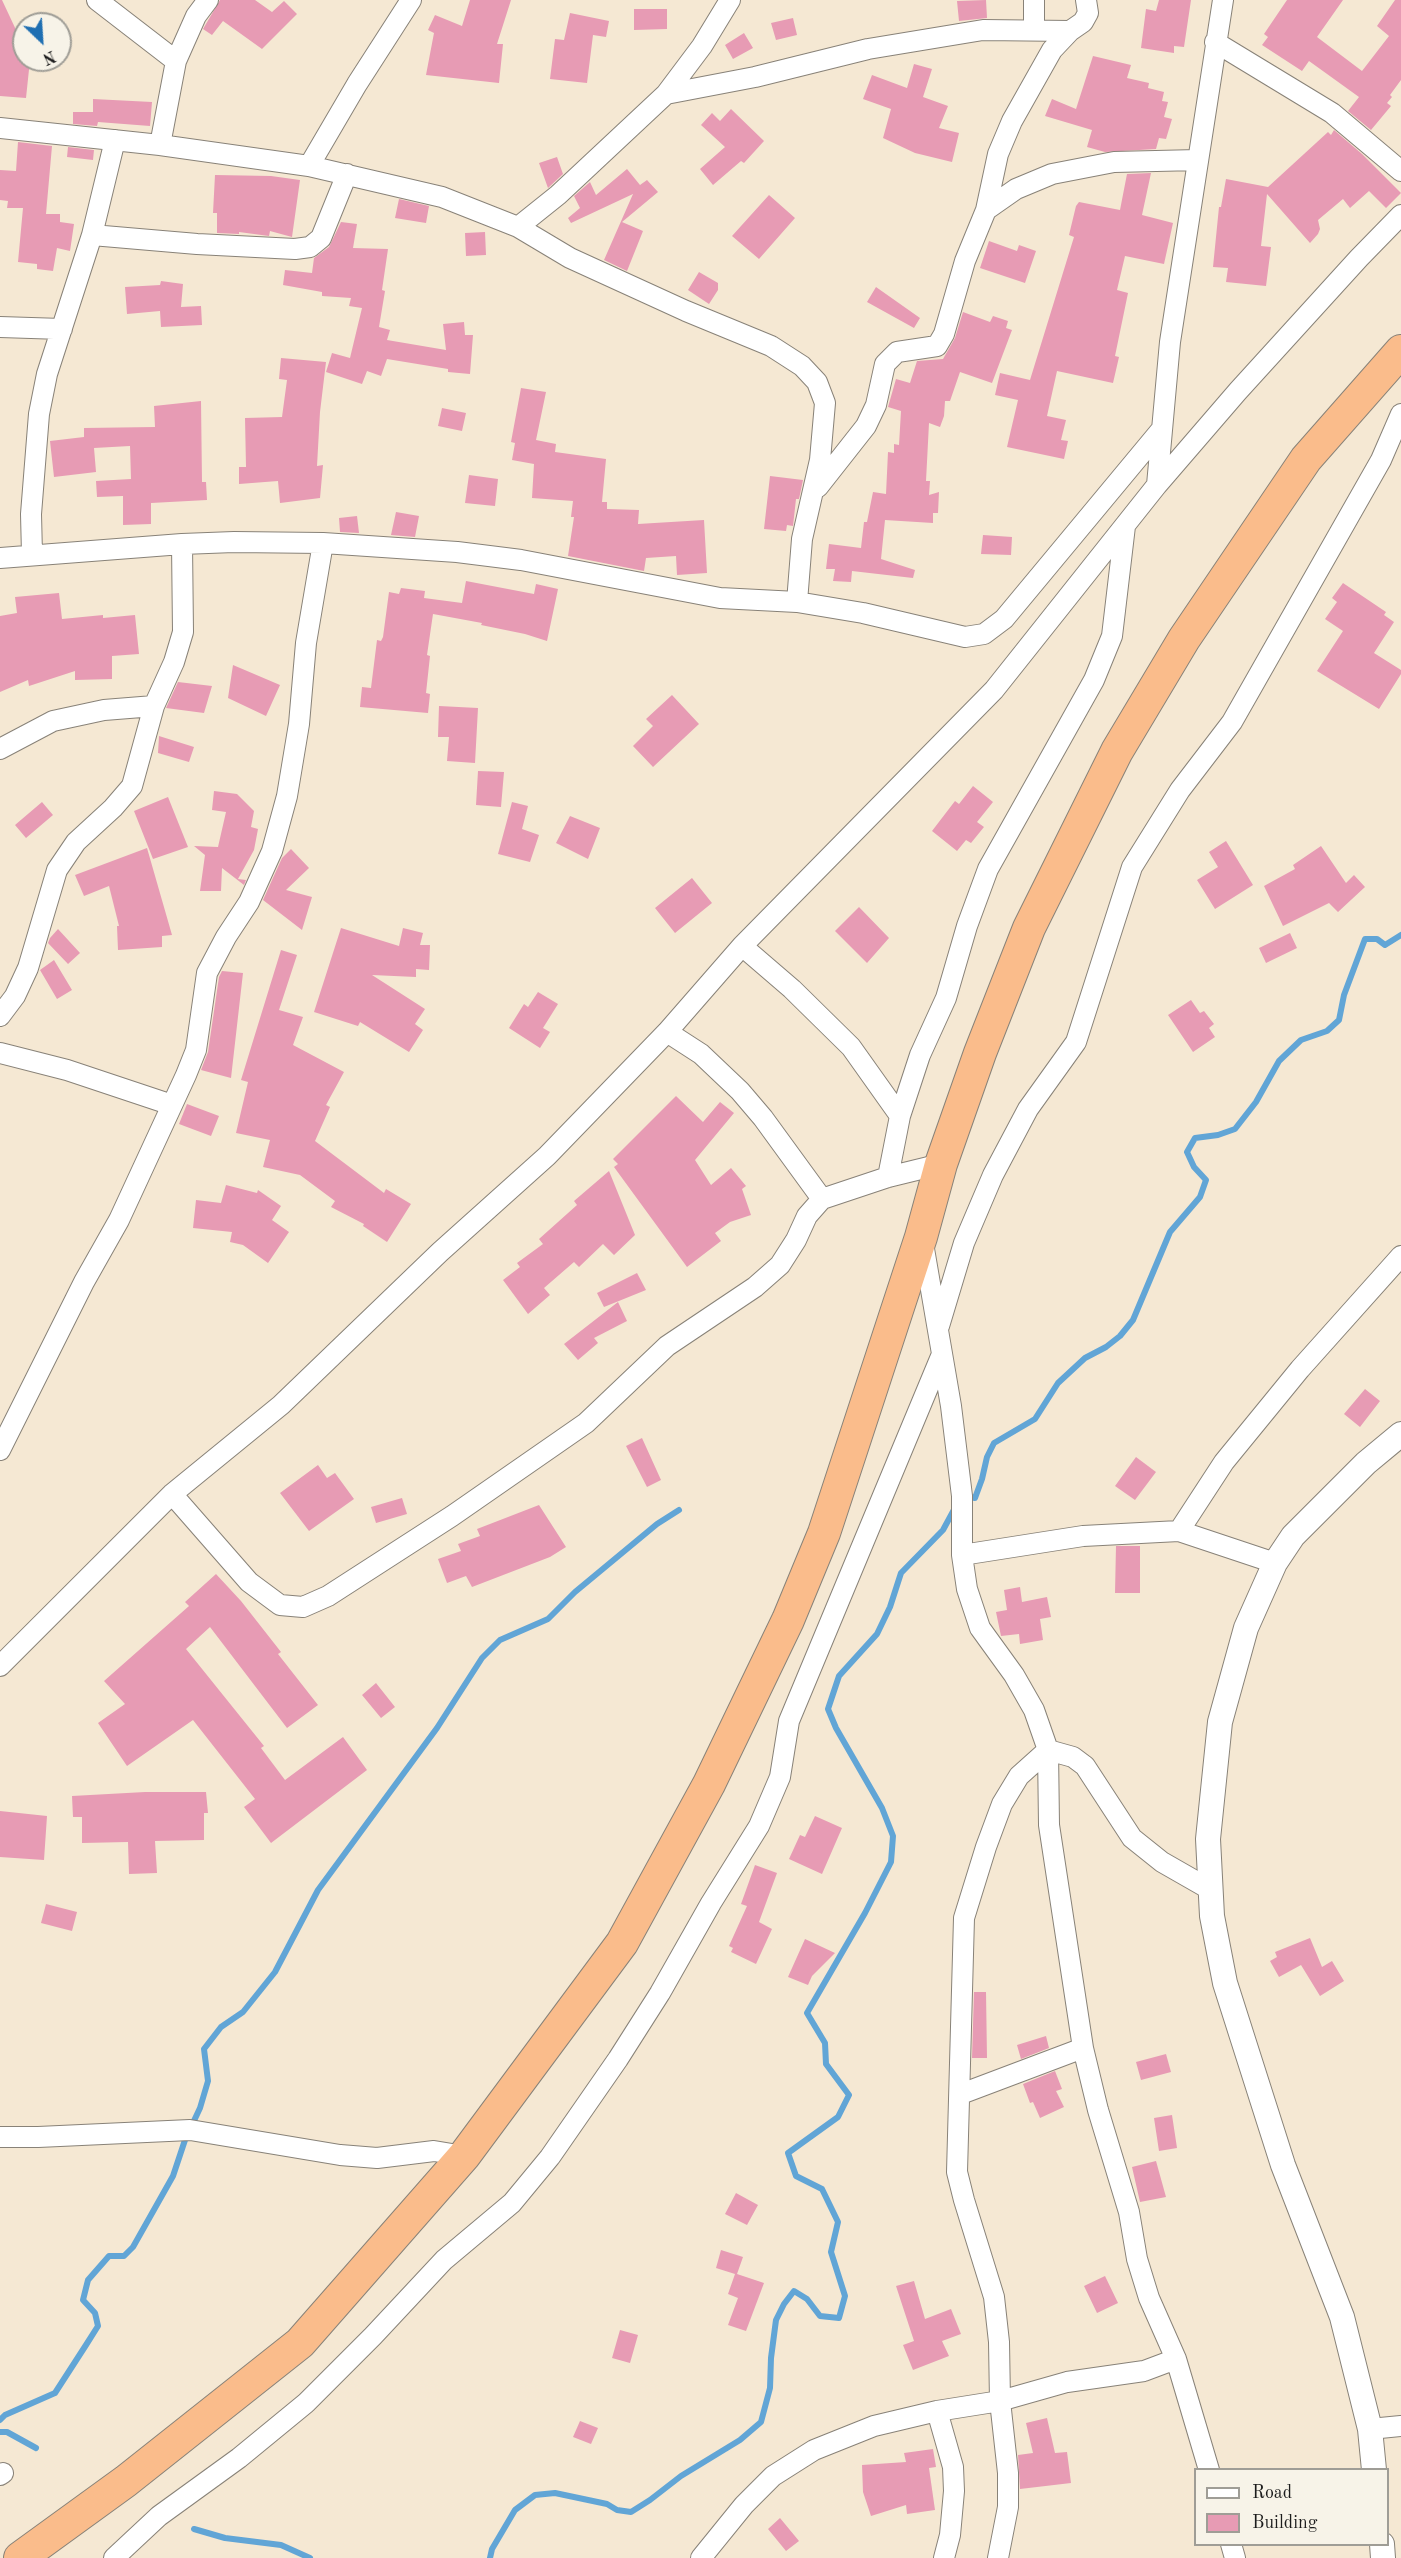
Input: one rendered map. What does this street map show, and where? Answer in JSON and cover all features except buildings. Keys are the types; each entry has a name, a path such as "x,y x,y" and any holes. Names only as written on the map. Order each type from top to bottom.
{"highway":[{"path":"20,2558 126,2481 300,2343 464,2156 622,1943 709,1784 788,1620 824,1533 921,1237 941,1164 980,1053 1029,927 1117,751 1184,639 1306,459 1401,351"}],"street":[{"path":"97,0 176,61"},
{"path":"160,145 176,61 196,16 208,0"},
{"path":"309,166 357,84 411,0"},
{"path":"518,227 558,195 666,94 702,46 730,0"},
{"path":"1034,0 1034,30"},
{"path":"810,500 828,472 866,426 876,405 885,364 897,352 937,346 944,334 966,261 986,210 998,154 1012,121 1052,50 1070,31 1083,22 1088,13 1086,0"},
{"path":"1157,485 1170,342 1222,0"},
{"path":"666,94 868,49 983,30 1070,31"},
{"path":"1215,42 1332,113 1401,171"},
{"path":"0,128 160,145 309,166 442,197 518,227 570,258 686,311 771,346 802,366 817,382 825,403 820,460 802,539 797,602"},
{"path":"32,554 32,504 39,414 47,374 93,236 115,140"},
{"path":"986,210 1016,189 1052,174 1114,162 1198,160"},
{"path":"93,236 295,249 310,246 321,238 347,174"},
{"path":"0,1666 172,1494 281,1405 440,1252 547,1156 667,1032 742,946 994,690 1157,485 1246,382 1401,215"},
{"path":"0,327 62,329"},
{"path":"938,1330 964,1243 993,1175 1028,1109 1076,1042 1132,867 1180,790 1232,722 1381,460 1401,414"},
{"path":"0,558 182,544 279,542 457,552 521,560 720,598 797,602 863,613 965,637 984,634 1004,619 1161,430"},
{"path":"888,1177 900,1116 920,1055 946,999 967,926 988,869 1094,680 1112,636 1125,526"},
{"path":"0,1450 73,1303 119,1220 172,1105 196,1050 207,973 226,937 249,902 275,840 287,796 299,724 306,643 323,543"},
{"path":"0,1016 15,996 28,968 57,870 76,842 113,808 132,786 154,706 174,662 183,632 182,544"},
{"path":"0,749 53,721 104,710 154,706"},
{"path":"742,946 792,989 851,1047 900,1116"},
{"path":"667,1032 701,1054 740,1091 763,1118 822,1199"},
{"path":"0,1053 67,1070 172,1105"},
{"path":"172,1494 249,1582 280,1605 303,1607 328,1596 461,1510 586,1423 667,1346 755,1287 780,1265 796,1240 807,1216 822,1199 888,1177 941,1164"},
{"path":"921,1237 951,1406 962,1496 962,1555 968,1589 980,1628 1014,1675 1034,1710 1048,1750 1048,1825 1083,2048 1098,2110 1129,2212 1137,2259 1149,2298 1176,2359 1209,2468"},
{"path":"1179,1532 1224,1462 1300,1369 1401,1256"},
{"path":"114,2558 159,2516 239,2458 306,2403 444,2260 512,2203 550,2157 618,2059 759,1826 780,1777 789,1721 942,1354"},
{"path":"1374,2468 1370,2429 1342,2318 1283,2165 1225,1983 1212,1916 1208,1839 1220,1722 1246,1628 1275,1563 1293,1536 1366,1463 1401,1434"},
{"path":"962,1555 1083,1536 1179,1532 1275,1563"},
{"path":"1048,1750 1073,1757 1085,1766 1132,1838 1162,1862 1211,1890"},
{"path":"998,2558 1008,2507 1000,2401 999,2342 994,2297 963,2200 957,2172 961,2094 959,2034 964,1918 1002,1804 1019,1776 1048,1750"},
{"path":"961,2094 1083,2048"},
{"path":"0,2137 190,2130 340,2155 377,2158 434,2151 464,2156"},
{"path":"701,2558 744,2505 773,2476 806,2456 874,2426 937,2411 1000,2401 1067,2382 1144,2371 1176,2359"},
{"path":"937,2411 953,2479 950,2535 944,2558"},
{"path":"1370,2429 1401,2426"}],"waterway":[{"path":"963,1496 975,1498 987,1457 994,1443 1035,1419 1058,1383 1085,1358 1106,1347 1120,1336 1133,1320 1170,1232 1200,1197 1206,1180 1194,1167 1187,1152 1195,1138 1218,1135 1235,1129 1256,1102 1279,1061 1301,1040 1327,1031 1339,1020 1344,995 1365,939 1377,939 1385,945 1401,935"},
{"path":"490,2558 492,2549 515,2510 535,2495 555,2493 607,2504 617,2510 631,2512 681,2476 740,2440 761,2422 770,2388 776,2320 794,2291 807,2299 820,2316 839,2318 845,2296 831,2252 838,2222 822,2189 796,2176 788,2153 838,2117 849,2095 826,2064 825,2043 807,2013 865,1913 891,1862 893,1836 882,1808 836,1728 828,1709 839,1676 877,1634 890,1607 901,1573 943,1530 956,1506"},
{"path":"0,2420 5,2415 55,2393 86,2345 98,2326 95,2313 83,2300 88,2280 109,2256 124,2256 133,2247 173,2176 185,2140 200,2108 208,2081 204,2049 221,2027 243,2012 275,1972 318,1890 437,1728 482,1658 500,1640 548,1619 575,1592 657,1524 679,1510"},
{"path":"0,2432 7,2432 36,2448"},
{"path":"194,2529 225,2538 281,2545 310,2558"}]}
